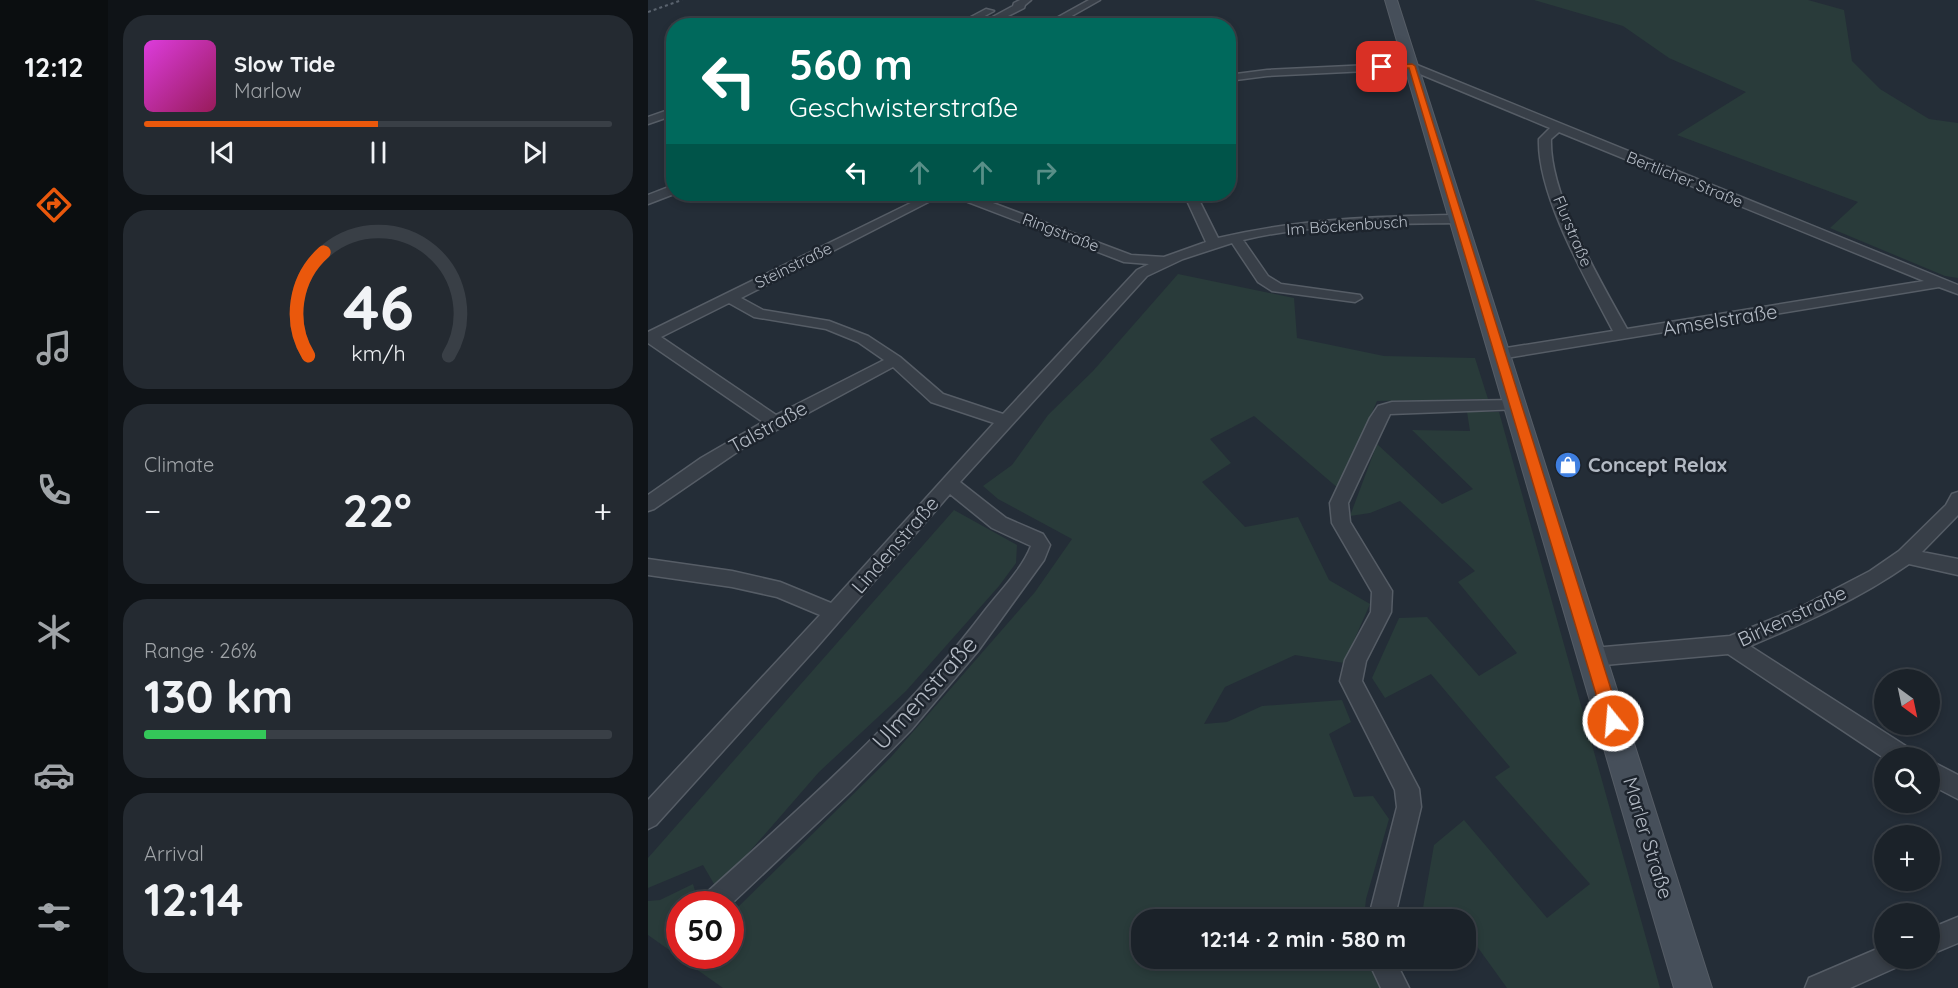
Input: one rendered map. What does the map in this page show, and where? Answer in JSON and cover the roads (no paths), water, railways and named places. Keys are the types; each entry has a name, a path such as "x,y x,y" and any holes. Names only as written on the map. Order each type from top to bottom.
{"main road":[{"name":"Marler Straße","path":"1391,0 1693,988"}],"street":[{"path":"975,18 1013,0"},
{"path":"996,18 1021,6 1017,5 1027,0"},
{"path":"1061,18 1096,0"},
{"path":"1236,77 1267,73 1412,67"},
{"name":"Bertlicher Straße","path":"1412,67 1958,290"},
{"path":"648,121 666,114"},
{"name":"Flurstraße","path":"1559,128 1550,132 1544,142 1552,182 1594,282 1623,335"},
{"path":"648,200 666,192"},
{"name":"Steinstraße","path":"649,337 924,201"},
{"name":"Ringstraße","path":"978,201 1129,258 1163,261"},
{"path":"1193,201 1214,244"},
{"name":"Im Böckenbusch","path":"1142,273 1163,261 1214,244 1292,228 1336,222 1459,219"},
{"path":"1236,240 1268,283 1277,288 1355,298"},
{"name":"Ringstraße","path":"1129,258 1142,273"},
{"name":"Lindenstraße","path":"648,817 1142,273"},
{"name":"Amselstraße","path":"1500,354 1940,283"},
{"path":"729,297 759,314 829,325 863,339 895,360 937,398 1006,421"},
{"path":"649,337 774,422"},
{"name":"Talstraße","path":"648,504 677,481 774,422 895,360"},
{"path":"1384,909 1409,807 1407,789 1351,681 1356,660 1381,612 1382,591 1341,523 1338,513 1339,503 1384,410 1392,407 1515,405"},
{"name":"Ulmenstraße","path":"727,891 835,791 914,710 962,657 1037,555 1041,545 1036,539 999,523 949,483"},
{"name":"Birkenstraße","path":"1593,657 1731,645 1804,615 1877,576 1906,556 1952,510 1958,500"},
{"path":"1906,556 1958,567"},
{"path":"648,567 732,579 780,590 835,613"},
{"path":"1731,645 1887,747"},
{"path":"1940,777 1958,788"},
{"path":"1940,937 1958,930"},
{"path":"1819,988 1874,964"},
{"path":"1386,969 1395,988"}],"railway":[{"path":"648,12 682,0"}],"place":[{"name":"Concept Relax","path":"1568,465"}]}
